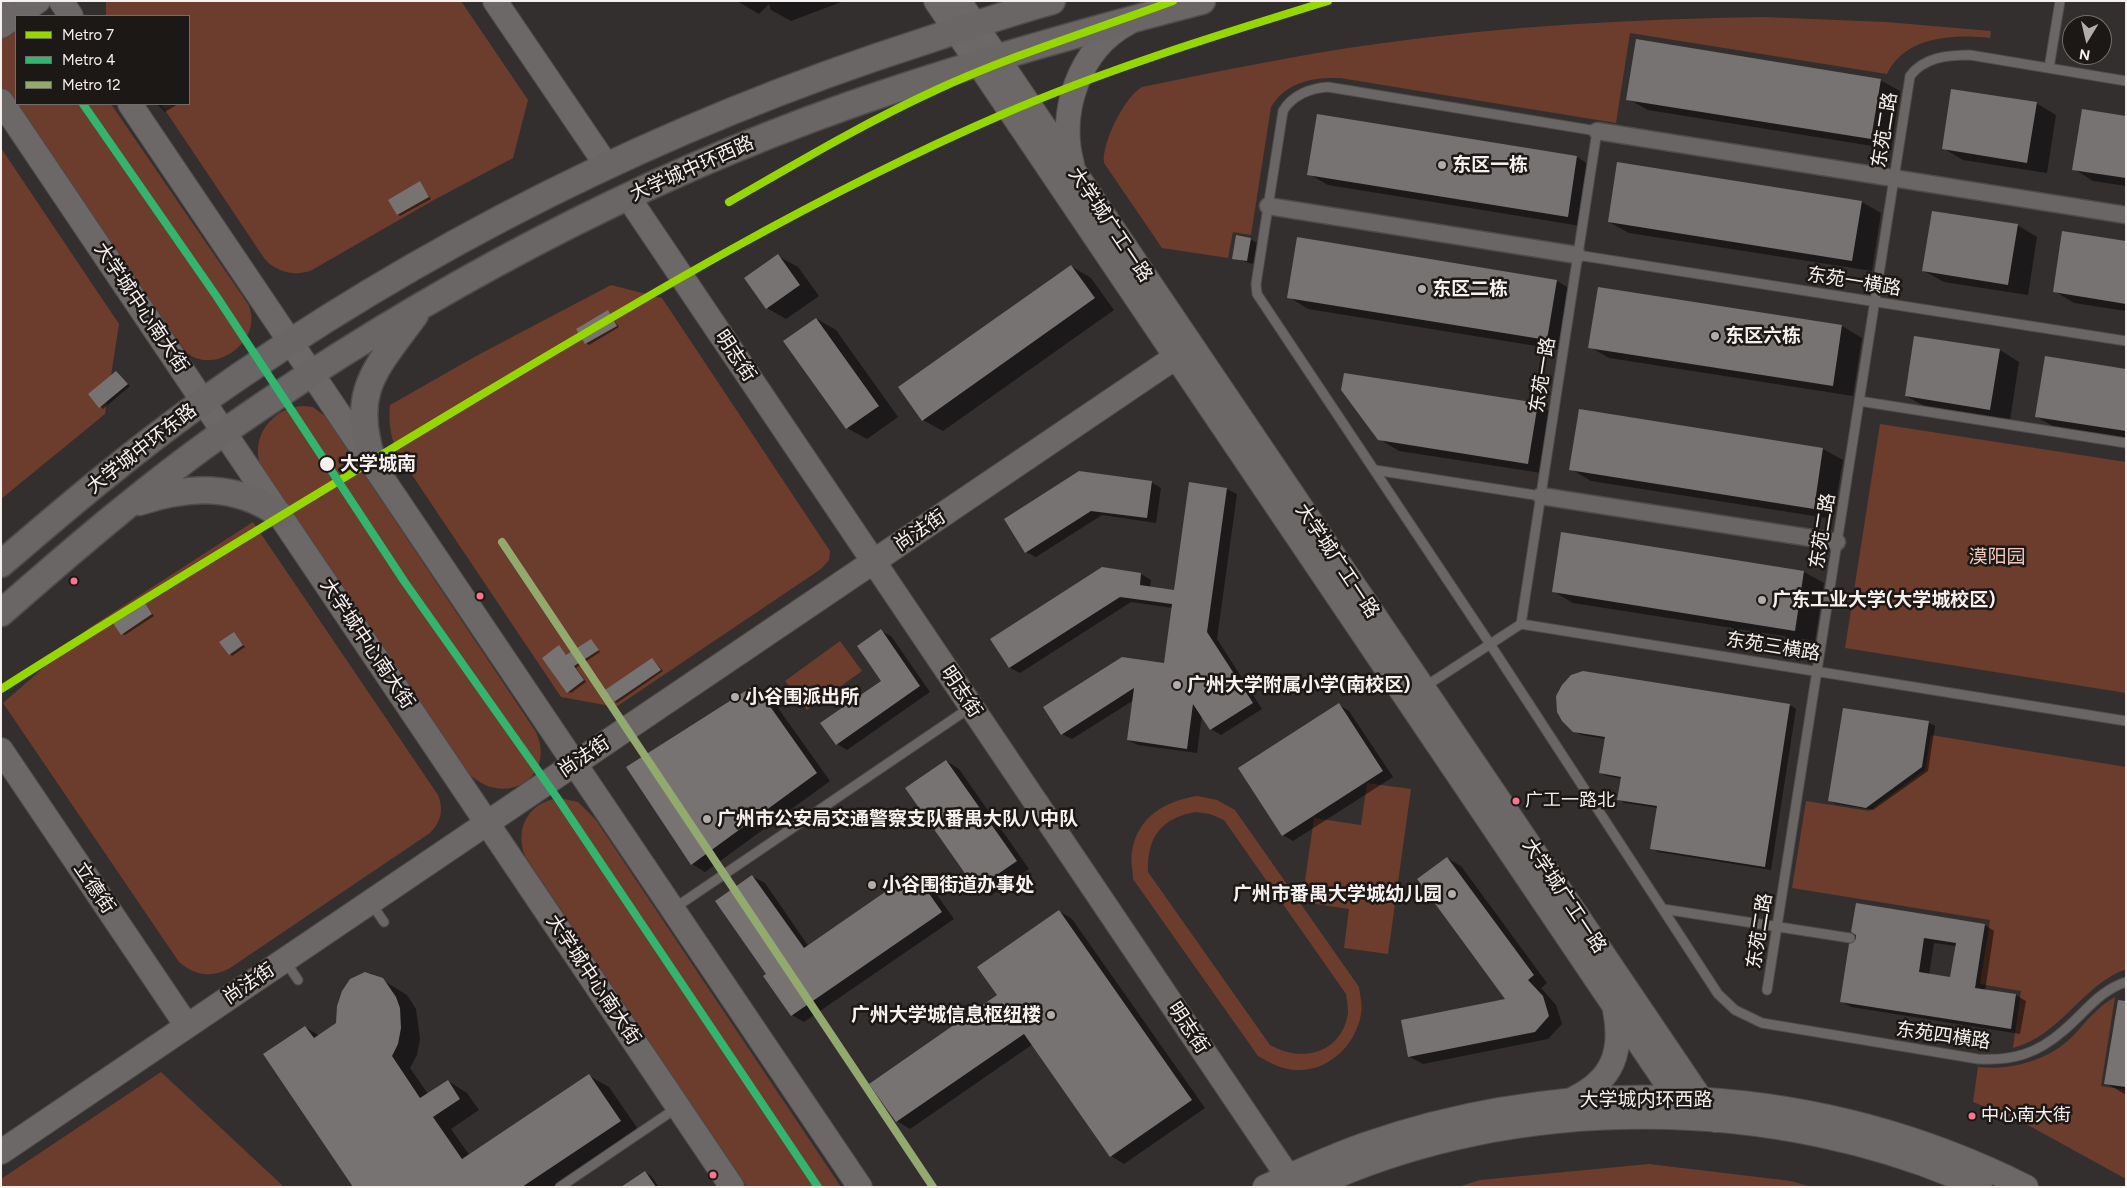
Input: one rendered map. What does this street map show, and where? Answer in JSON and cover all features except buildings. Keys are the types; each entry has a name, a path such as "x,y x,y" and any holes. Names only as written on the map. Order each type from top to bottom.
{"main road":[{"path":"17,15 38,1"},
{"path":"61,1 71,15"},
{"path":"496,1 607,166"},
{"name":"大学城广工一路","path":"936,1 965,28 987,60 1695,1109"},
{"name":"大学城广工一路","path":"959,1 965,28"},
{"name":"大学城中环西路","path":"291,342 439,252 607,166 728,112 832,72 1052,1"},
{"name":"大学城中环西路","path":"224,432 312,373 423,304 504,258 628,197 734,150 836,110 987,60 1068,35 1202,1"},
{"path":"1,26 15,17"},
{"path":"1074,171 1068,151 1067,134 1076,87 1083,69 1101,42 1112,31 1132,20"},
{"name":"大学城广工一路","path":"987,60 1074,171 1184,352 1675,1098 1695,1109"},
{"name":"大学城中心南大街","path":"1,101 732,1187"},
{"path":"131,105 860,1187"},
{"name":"明志街","path":"628,197 1292,1181"},
{"path":"374,465 363,425 363,403 366,391 377,367 423,304"},
{"name":"大学城中环东路","path":"1,564 85,493 203,402 291,342"},
{"name":"尚法街","path":"1,1152 1184,352"},
{"name":"大学城中环东路","path":"1,613 129,506 224,432"},
{"path":"129,506 170,494 212,491 242,494 268,506 280,515"},
{"name":"立德街","path":"1,750 187,1026"},
{"path":"1570,1100 1586,1093 1598,1083 1616,1056 1618,1027 1614,1006"},
{"name":"大学城内环西路","path":"1265,1187 1292,1181 1334,1156 1398,1134 1489,1112 1570,1100 1635,1096 1675,1098"},
{"name":"大学城内环西路","path":"1695,1109 1715,1120 1792,1130 1845,1141 1917,1162 1980,1187"},
{"name":"大学城内环西路","path":"1312,1187 1403,1153 1493,1131 1556,1121 1695,1109 1796,1110 1870,1127 1960,1156 2026,1187"}],"street":[{"path":"1597,130 2126,215"},
{"path":"1268,206 1577,255"},
{"path":"1541,496 1837,542"}],"lane":[{"path":"2060,1 2049,68 2126,81"},
{"name":"东苑二路","path":"1767,990 1910,76 1919,66 1929,60 1960,55 2049,68"},
{"name":"东苑四横路","path":"1597,130 1321,87 1298,95 1290,100 1283,111 1256,284 1257,294 1490,644 1718,994 1735,1010 1762,1022 1978,1059 2002,1060 2022,1056 2043,1046 2064,1031 2102,994 2126,982"},
{"name":"东苑一路","path":"1521,624 1597,130"},
{"name":"东苑一横路","path":"1577,255 2126,341"},
{"path":"1859,401 2126,443"},
{"path":"1375,470 1541,496"},
{"path":"1432,682 1521,624"},
{"name":"东苑三横路","path":"1521,624 1818,670 2126,721"},
{"path":"673,909 971,706"},
{"path":"371,902 384,922"},
{"path":"1663,909 1850,938"},
{"path":"284,960 298,980"},
{"path":"560,1187 678,1107"}],"green space":[{"path":"106,1 461,1 528,100 513,158 432,201 312,270 293,273 280,270 264,258 162,105 190,105 190,15 106,15"},
{"path":"1763,17 1886,22 1991,31 1990,38 1946,38 1918,45 1895,61 1887,74 1630,33 1616,123 1340,78 1310,80 1284,92 1271,107 1251,235 1233,232 1228,258 1162,248 1104,163 1106,144 1116,121 1128,100 1142,87 1317,53 1472,32 1569,24"},
{"path":"15,28 15,105 112,105 248,304 251,317 250,330 244,342 234,351 223,357 210,360 198,359 186,352 1,86 1,38"},
{"path":"1,148 119,324 105,414 1,499"},
{"path":"611,285 662,298 830,551 829,560 821,569 616,707 561,697 400,457 392,438 389,418 390,405 478,355"},
{"path":"303,406 313,407 326,417 536,732 541,748 539,763 533,775 523,783 511,788 497,788 482,783 468,773 260,464 258,454 259,443 267,425 282,412"},
{"name":"漠阳园","path":"1880,424 2126,462 2126,693 1845,648"},
{"path":"253,522 438,795 441,811 437,825 430,833 230,968 217,973 204,974 197,973 179,962 3,703 89,628"},
{"path":"840,641 862,671 807,710 785,681"},
{"path":"1931,735 2126,767 2126,969 2096,987 2044,1033 2030,1042 2013,1048 2021,991 1980,984 1990,920 1792,888 1806,801 1869,811 1925,770"},
{"path":"1367,783 1411,789 1388,954 1344,948 1349,909 1302,902 1314,818 1361,825"},
{"path":"1197,796 1217,800 1235,810 1359,987 1362,1008 1354,1036 1340,1054 1330,1061 1309,1069 1292,1070 1277,1066 1258,1056 1133,879 1131,855 1140,829 1154,813 1185,798","holes":["1196,812 1210,814 1224,820 1346,994 1348,1013 1344,1027 1338,1038 1329,1046 1307,1054 1294,1053 1270,1045 1148,872 1150,849 1158,831 1165,824 1184,815"]},
{"path":"559,798 578,802 596,820 841,1187 747,1187 525,856 521,836 527,818 539,805 548,800"},
{"path":"2115,997 2101,1086 2126,1090 2126,1179 2026,1124 1973,1102 1978,1067 2003,1067 2041,1058 2063,1045 2097,1010"},
{"path":"161,1072 284,1187 1,1187 1,1179"},
{"path":"1649,1164 1791,1181 1812,1187 1458,1187 1480,1180"}],"metro line":[{"name":"7","path":"729,202 805,158 936,90 1024,54 1173,1"},
{"name":"7","path":"1,689 235,544 536,362 666,286 797,213 932,146 1041,98 1163,54 1328,1"},
{"name":"4","path":"84,105 217,297 404,581 558,799 818,1187"},
{"name":"12","path":"502,542 933,1187"}],"place":[{"name":"东区一栋","path":"1442,165"},
{"name":"东区二栋","path":"1422,289"},
{"name":"东区六栋","path":"1715,336"},
{"name":"大学城南","path":"327,464"},
{"name":"广东工业大学(大学城校区)","path":"1762,600"},
{"name":"广州大学附属小学(南校区)","path":"1177,685"},
{"name":"小谷围派出所","path":"735,697"},
{"name":"广工一路北","path":"1516,801"},
{"name":"广州市公安局交通警察支队番禺大队八中队","path":"707,819"},
{"name":"小谷围街道办事处","path":"872,885"},
{"name":"广州市番禺大学城幼儿园","path":"1452,894"},
{"name":"广州大学城信息枢纽楼","path":"1051,1015"},
{"name":"中心南大街","path":"1972,1116"}]}
